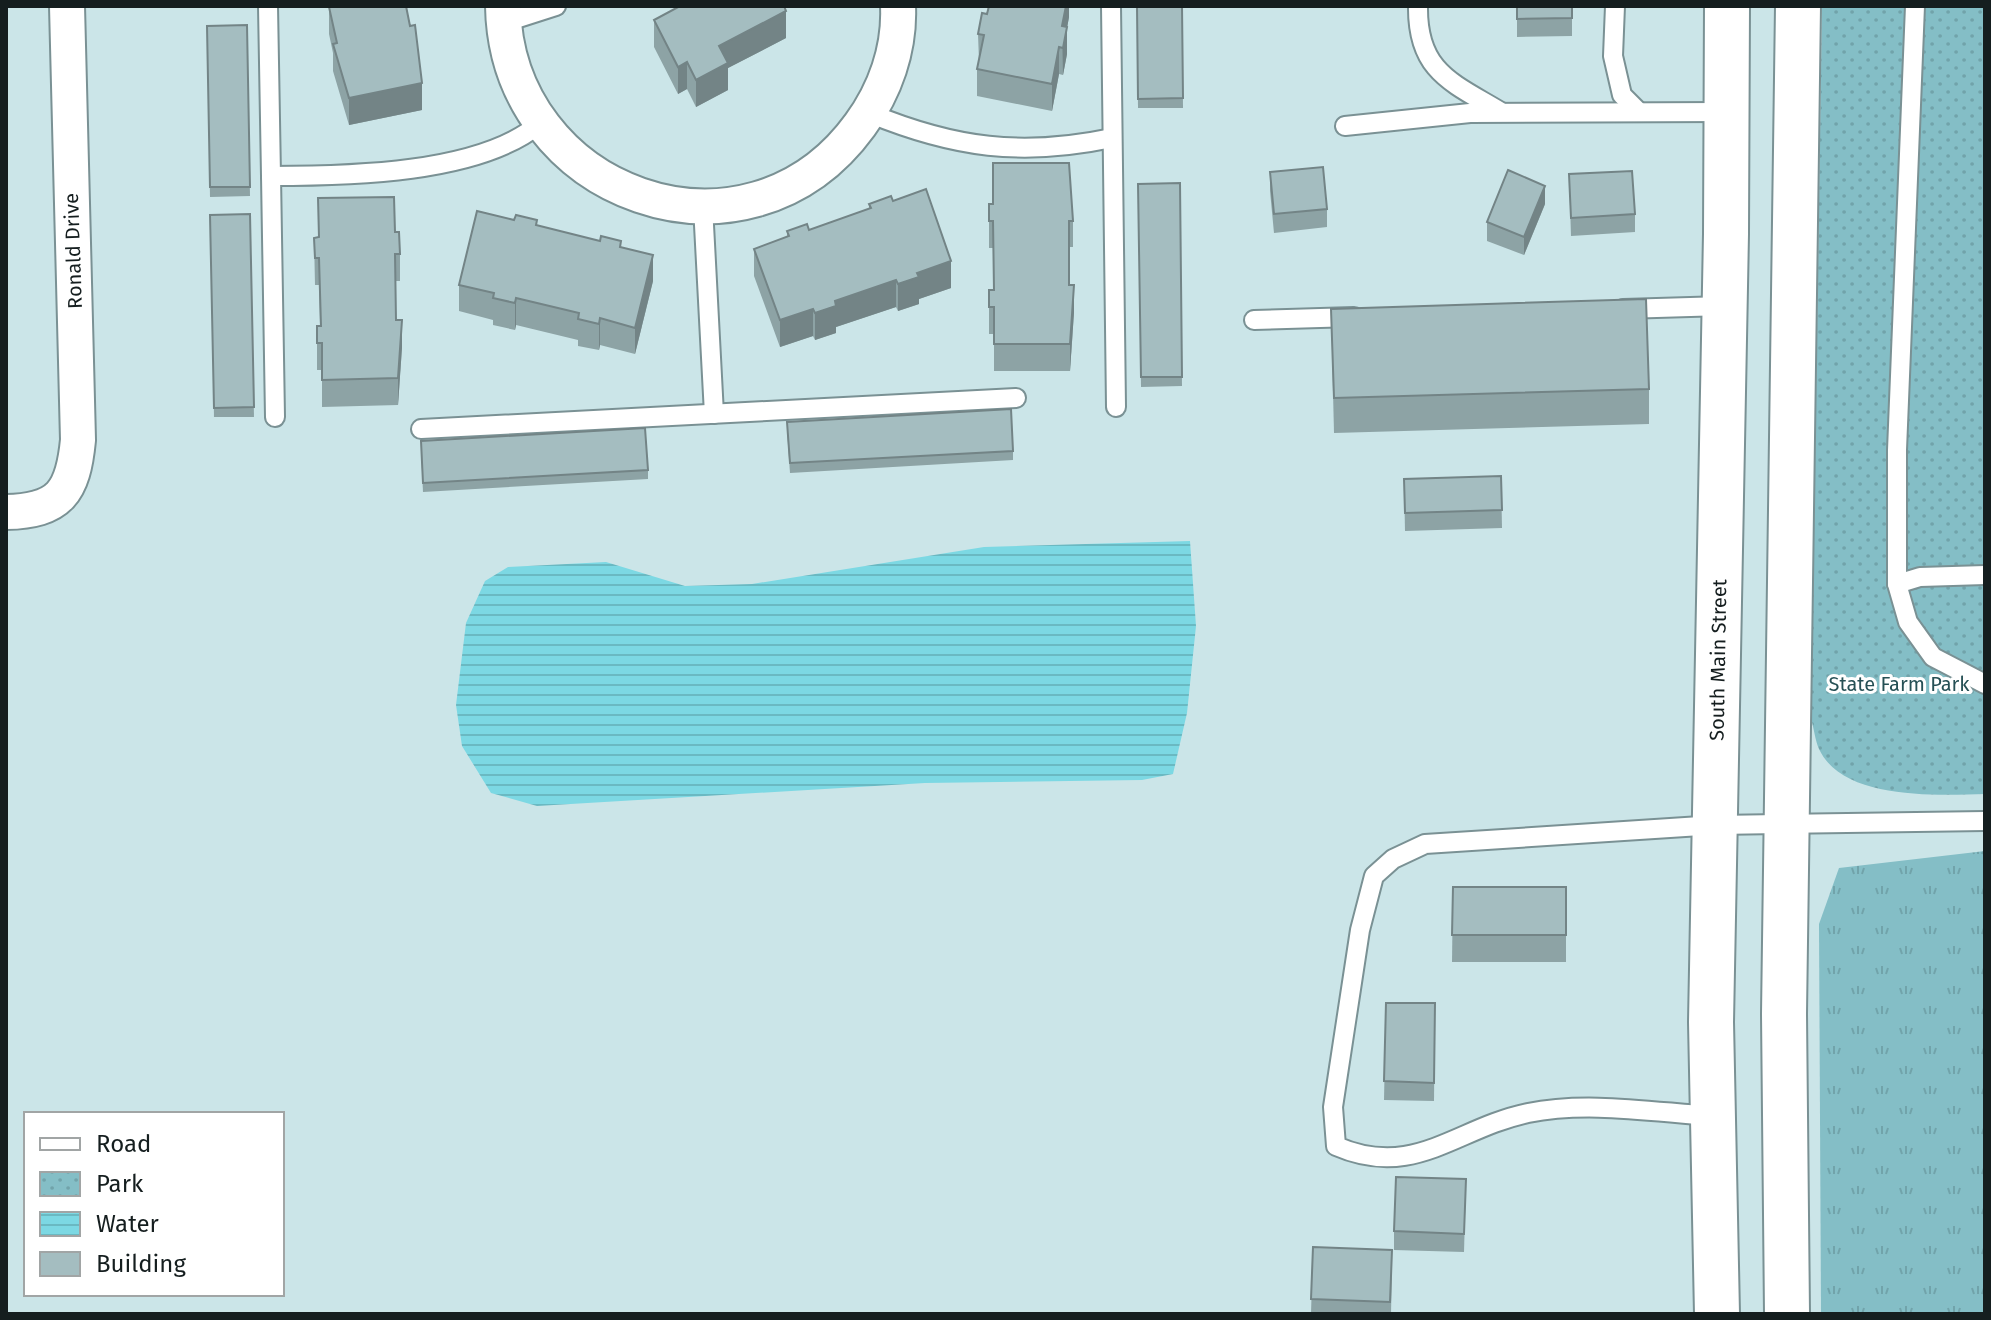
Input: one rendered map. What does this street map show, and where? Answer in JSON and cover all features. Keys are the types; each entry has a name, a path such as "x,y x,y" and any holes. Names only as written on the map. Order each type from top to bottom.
{"highway":[{"name":"South Main Street","path":"1717,1314 1712,1116 1727,6"},
{"path":"1787,1314 1784,1014 1798,6"}],"street":[{"name":"Ronald Drive","path":"6,512 46,507 63,493 75,476 78,440 67,6"},
{"path":"503,15 513,73 539,124 581,166 608,184 639,197 703,206 747,201 799,181 850,139 869,113 894,53 898,6"}],"lane":[{"path":"268,6 275,417"},
{"path":"503,15 556,6"},
{"path":"1111,6 1116,407"},
{"path":"1418,6 1420,39 1429,57 1464,94 1503,113"},
{"path":"1615,6 1613,56 1622,95 1639,112"},
{"path":"1915,6 1897,436 1897,584 1908,622 1933,657 1985,684"},
{"path":"1345,126 1442,115 1726,112"},
{"path":"869,113 917,133 1011,150 1065,148 1112,138"},
{"path":"271,176 343,176 466,158 505,147 539,124"},
{"path":"703,206 714,414"},
{"path":"1601,310 1724,306"},
{"path":"1254,320 1380,316"},
{"path":"421,429 1016,398"},
{"path":"1897,584 1920,577 1985,575"},
{"path":"1712,1116 1605,1108 1528,1113 1407,1158 1363,1158 1336,1146 1333,1107 1360,930 1374,876 1393,859 1425,844 1716,825 1985,821"}],"green space":[{"name":"State Farm Park","path":"1822,6 1985,6 1985,794 1918,794 1870,786 1848,778 1831,766 1819,749 1811,719"},
{"path":"1985,851 1985,1314 1821,1314 1819,924 1839,868"}],"water":[{"path":"1190,541 1196,626 1187,713 1173,774 1142,780 925,783 537,806 491,793 462,746 456,705 466,623 485,581 508,567 606,562 685,586 752,584 984,547"}],"building":[{"path":"406,6 410,26 415,25 422,83 349,98 333,44 337,43 329,7"},
{"path":"680,6 784,6 786,11 719,46 728,63 696,80 687,62 678,67 654,20"},
{"path":"989,6 1066,6 1062,26 1067,27 1063,48 1059,47 1052,84 977,69 984,35 978,34 982,13 987,14"},
{"path":"1137,6 1182,6 1183,98 1138,99"},
{"path":"1517,6 1572,6 1572,18 1517,19"},
{"path":"247,25 250,187 210,187 207,26"},
{"path":"993,163 1069,163 1073,221 1069,221 1069,285 1074,285 1070,344 994,344 994,307 989,307 989,290 994,290 993,221 989,221 989,204 993,204"},
{"path":"1323,167 1327,209 1274,214 1270,172"},
{"path":"1508,170 1545,186 1524,237 1487,222"},
{"path":"1632,171 1635,214 1571,218 1569,174"},
{"path":"1180,183 1182,377 1141,377 1138,184"},
{"path":"926,189 951,261 917,273 919,277 898,284 896,280 835,301 836,306 815,313 813,309 780,320 754,249 789,236 787,231 807,224 809,230 871,208 869,204 891,196 893,201"},
{"path":"394,197 395,232 399,232 400,254 395,254 396,320 402,320 398,378 322,380 322,343 317,343 317,326 321,326 319,258 315,258 314,238 319,237 318,198"},
{"path":"477,211 514,220 516,215 537,220 536,225 600,241 601,236 621,241 620,247 653,255 635,328 600,318 599,324 578,319 579,313 516,298 515,303 493,298 494,293 459,285"},
{"path":"250,214 254,407 214,408 210,215"},
{"path":"1646,299 1649,389 1334,398 1331,309"},
{"path":"1011,409 1013,451 790,463 787,422"},
{"path":"645,428 648,470 423,483 421,441"},
{"path":"1501,476 1502,510 1405,513 1404,479"},
{"path":"1453,887 1566,887 1566,935 1452,935"},
{"path":"1386,1003 1435,1003 1434,1083 1384,1081"},
{"path":"1396,1177 1466,1179 1464,1234 1394,1231"},
{"path":"1313,1247 1392,1250 1390,1302 1311,1299"}]}
